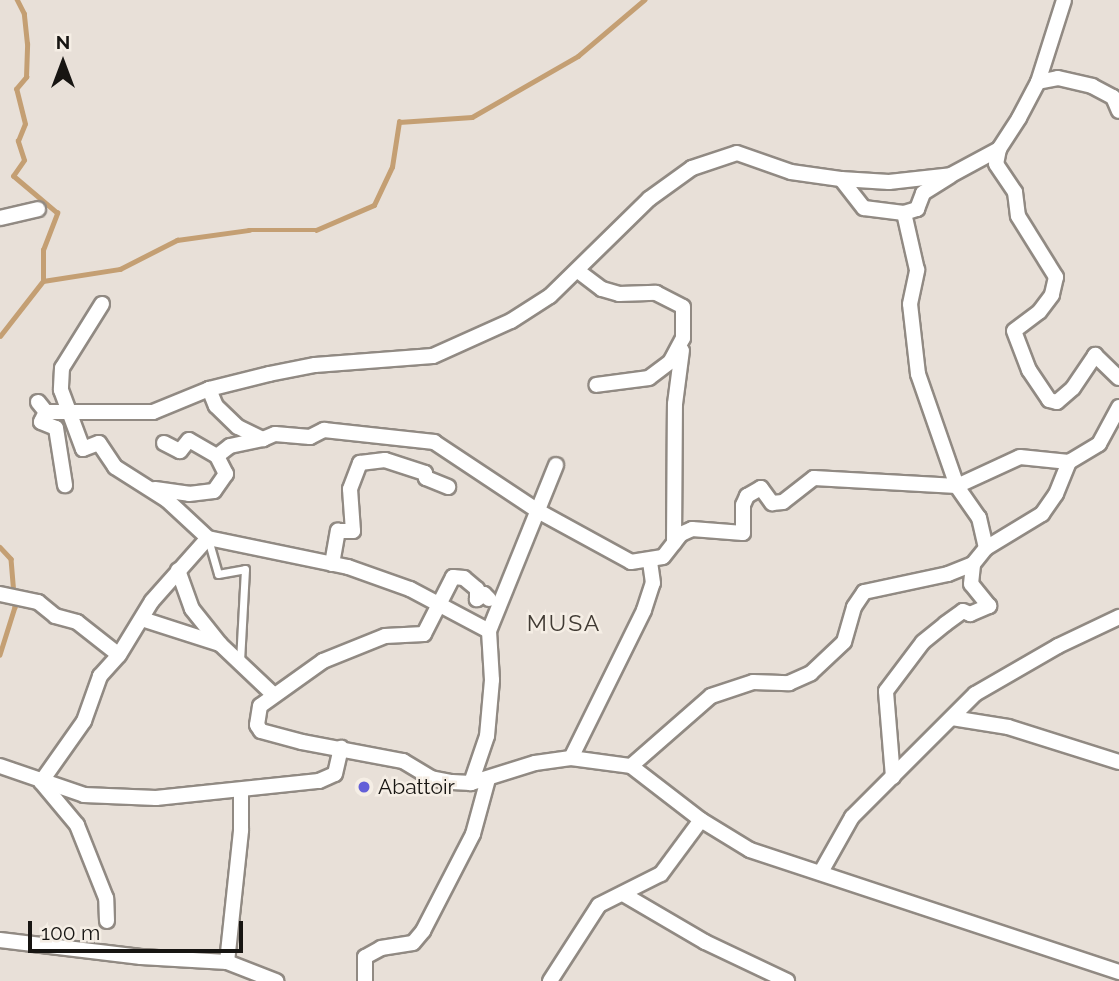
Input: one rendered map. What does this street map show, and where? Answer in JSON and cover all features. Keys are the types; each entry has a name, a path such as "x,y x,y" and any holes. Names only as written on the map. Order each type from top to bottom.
{"street":[{"path":"1064,0 1038,82 999,149 996,164 1015,192 1018,216 1056,277 1045,303 1014,331 1013,338 1029,370 1049,400 1057,402 1073,388 1095,355 1119,378"},
{"path":"1038,82 1058,78 1092,86 1113,97 1119,111"},
{"path":"841,179 864,208 904,213 917,209 923,193 999,149"},
{"path":"65,485 56,428 41,422 42,407 69,412 153,412 209,389 315,365 433,356 511,321 578,271 649,199 692,168 718,158 737,153 791,172 841,179 890,182 951,175"},
{"path":"0,218 38,209"},
{"path":"904,213 917,270 909,304 910,337 933,424 957,486 979,518 986,548"},
{"path":"578,271 619,294 667,296 682,307 684,338 675,404 674,544"},
{"path":"102,304 62,368 61,390 83,449 99,443 108,460 167,500 208,538 332,564 442,605 489,631"},
{"path":"596,385 649,378 670,362 684,338"},
{"path":"209,389 215,406 238,427 263,439"},
{"path":"217,456 230,446 275,434 310,437 324,430 418,437 434,442 538,511 612,554 631,562 650,562 663,557 692,529 743,533 743,505 747,496 761,488 772,503 783,502 814,478 957,486 1020,457 1069,462 1099,444 1119,407"},
{"path":"143,486 189,494 214,491 226,474 217,456 189,440 180,451 164,443"},
{"path":"332,564 338,531 353,531 350,489 359,463 385,460 425,472 426,478 448,487"},
{"path":"631,766 711,696 753,682 789,683 810,673 844,642 854,607 864,593 948,574 973,564 986,548 1042,514 1056,494 1069,462"},
{"path":"471,783 486,736 492,680 489,631 556,465"},
{"path":"41,782 84,721 100,676 119,655 178,570 208,538"},
{"path":"572,758 644,610 653,583 650,562"},
{"path":"893,777 886,691 923,642 963,611 970,614 989,606 971,584 973,564"},
{"path":"178,570 192,609 220,644 274,695"},
{"path":"489,599 484,594 477,599 477,589 464,578 453,577 442,605 424,634 385,636 352,646 274,695 256,716 261,731 403,761 431,778 471,783 535,763 572,758 631,766 701,820 750,850 1119,972"},
{"path":"0,594 38,602 55,616 77,622 119,655"},
{"path":"821,872 852,817 975,694 1058,646 1119,617"},
{"path":"142,619 220,644"},
{"path":"952,718 1008,727 1119,762"},
{"path":"0,766 84,795 118,797 241,792 331,777 341,748"},
{"path":"365,981 365,957 381,948 413,943 423,931 473,834 488,779"},
{"path":"41,782 77,825 106,898 107,921"},
{"path":"227,962 241,830 241,792"},
{"path":"550,981 599,905 661,874 701,820"},
{"path":"623,894 788,981"},
{"path":"0,940 141,957 227,962 276,981"}],"lane":[{"path":"208,538 218,574 245,569 240,663"}],"waterway":[{"path":"0,336 43,281 43,250 57,213 13,176 24,160 18,141 25,124 16,89 26,77 27,44 24,14 17,0"},
{"path":"43,281 120,269 177,240 249,230 316,230 374,205 392,167 399,122 472,117 578,56 644,0"},
{"path":"0,547 11,559 15,607 0,655"}],"place":[{"name":"Abattoir","path":"364,787"}],"district":[{"name":"MUSA","path":"564,623"}]}
